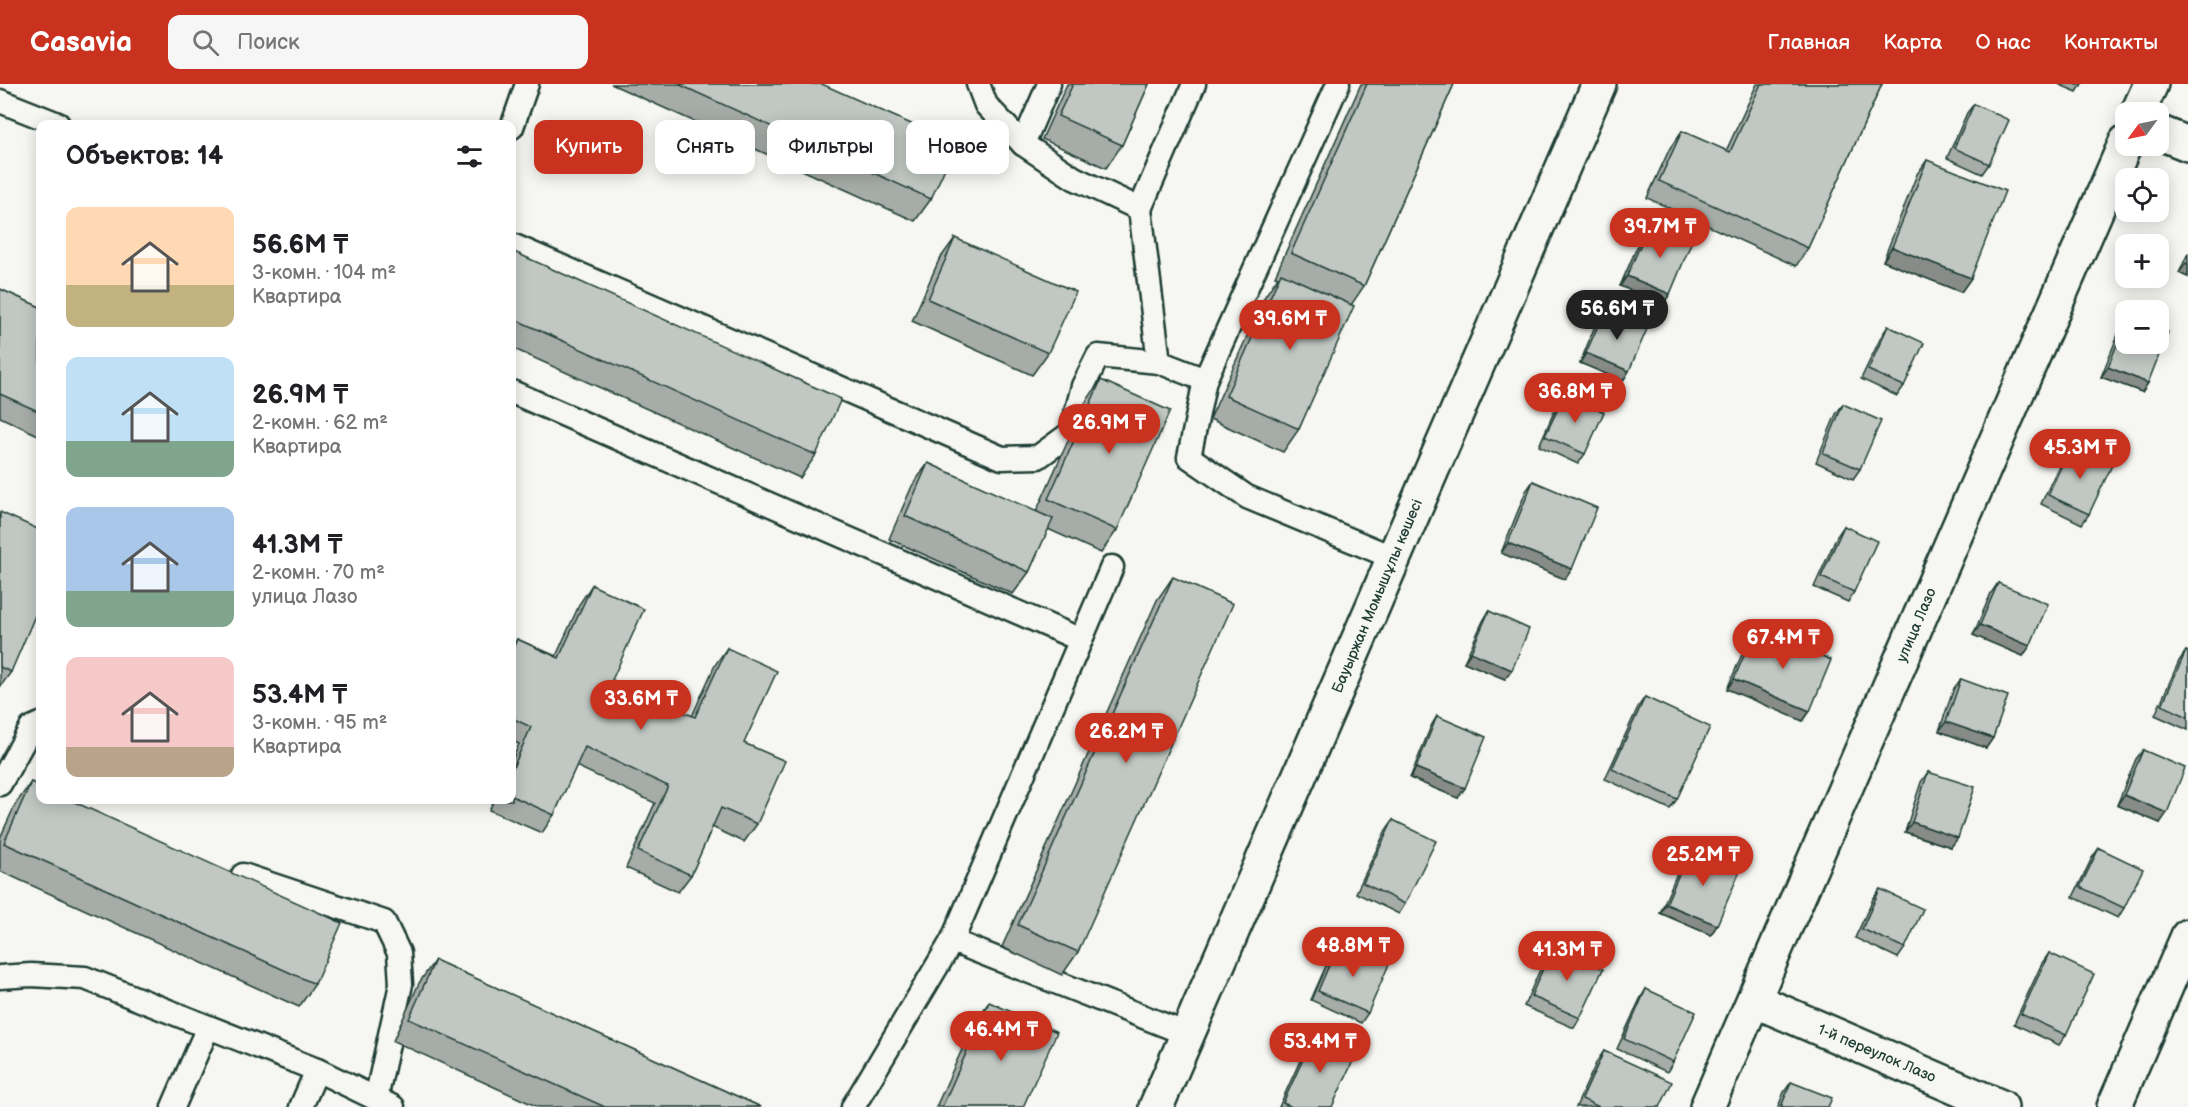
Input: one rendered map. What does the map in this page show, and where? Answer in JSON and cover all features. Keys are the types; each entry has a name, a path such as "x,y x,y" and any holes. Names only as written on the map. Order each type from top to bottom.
{"street":[{"name":"Бауыржан Момышұлы көшесі","path":"1156,1107 1599,84"},
{"path":"2143,102 2151,84"},
{"path":"2169,136 2188,144"},
{"name":"улица Лазо","path":"1707,1107 2120,156"},
{"path":"2114,1107 2188,936"},
{"name":"1-й переулок Лазо","path":"1754,1000 2001,1107"}],"lane":[{"path":"514,120 527,84"},
{"path":"978,84 986,105 1023,144 1074,178 1140,209"},
{"path":"1023,144 1049,84"},
{"path":"1159,362 1140,209 1194,84"},
{"path":"1338,84 1205,380 1189,457 1247,497 1394,558"},
{"path":"0,101 48,120"},
{"path":"516,247 1002,458 1038,458 1071,433 1083,386 1098,356 1159,362 1205,380"},
{"path":"516,395 1081,640"},
{"path":"853,1107 952,941 1112,567"},
{"path":"0,784 31,728 36,726"},
{"path":"0,977 31,975 85,978 317,1070 384,1103 401,984 399,953 384,922 243,875"},
{"path":"952,941 1187,1034"},
{"path":"173,1107 208,1027"},
{"path":"300,1107 317,1070"}],"building":[{"path":"678,84 822,84 906,122 906,174 942,174 931,199 876,174 894,174 894,120 767,120 767,124"},
{"path":"1073,84 1149,84 1122,145 1058,116"},
{"path":"1367,84 1454,84 1364,286 1291,253"},
{"path":"1761,84 1882,84 1808,248 1659,181 1682,131 1730,152"},
{"path":"1974,104 2009,120 1989,164 1954,148"},
{"path":"1927,160 2005,191 1971,278 1892,247"},
{"path":"1650,223 1692,241 1670,294 1627,276"},
{"path":"955,238 1076,292 1048,353 928,299"},
{"path":"516,253 841,399 816,455 516,320"},
{"path":"1281,273 1354,306 1299,429 1226,396"},
{"path":"0,289 36,305 36,410 0,394"},
{"path":"1604,312 1647,329 1629,371 1586,353"},
{"path":"1888,326 1924,343 1904,386 1868,370"},
{"path":"2115,350 2115,354 2159,354 2148,383 2108,367"},
{"path":"1101,380 1170,411 1117,530 1048,499"},
{"path":"1565,394 1604,412 1585,454 1545,436"},
{"path":"1843,404 1881,421 1860,469 1823,453"},
{"path":"2071,445 2112,465 2089,514 2048,495"},
{"path":"928,463 1053,519 1029,572 905,516"},
{"path":"1533,481 1597,508 1572,569 1508,543"},
{"path":"0,512 36,528 36,613 11,672 0,667"},
{"path":"1844,526 1877,541 1854,592 1821,577"},
{"path":"1173,577 1233,604 1078,952 1018,925"},
{"path":"1998,583 2048,604 2030,646 1980,625"},
{"path":"592,585 644,609 612,680 695,717 727,648 777,671 744,743 785,761 757,824 721,808 691,875 638,851 668,786 585,747 554,815 516,798 516,761 531,727 516,720 517,639 559,658"},
{"path":"1489,611 1529,629 1512,670 1471,652"},
{"path":"1756,628 1831,660 1810,711 1734,679"},
{"path":"2186,651 2188,652 2188,717 2162,705"},
{"path":"1961,679 2008,696 1993,738 1946,722"},
{"path":"1645,697 1710,727 1677,799 1612,769"},
{"path":"1437,716 1486,737 1465,788 1416,768"},
{"path":"2143,750 2185,768 2167,813 2124,795"},
{"path":"1928,772 1975,787 1958,838 1912,822"},
{"path":"31,782 36,784 36,804 79,804 342,923 315,984 4,843"},
{"path":"1393,820 1436,841 1405,904 1363,883"},
{"path":"2099,848 2143,869 2124,908 2080,887"},
{"path":"1690,849 1740,871 1717,925 1666,904"},
{"path":"1880,889 1923,909 1905,948 1862,929"},
{"path":"1339,942 1389,964 1368,1013 1318,991"},
{"path":"1553,946 1603,969 1580,1018 1531,996"},
{"path":"2049,953 2094,974 2066,1035 2021,1014"},
{"path":"435,960 761,1107 605,1107 409,1019"},
{"path":"1646,989 1696,1012 1673,1062 1624,1039"},
{"path":"989,1002 1057,1032 1023,1107 942,1107"},
{"path":"1315,1033 1357,1052 1332,1107 1292,1107 1283,1103"},
{"path":"1604,1051 1672,1082 1660,1107 1599,1107 1582,1099"},
{"path":"1791,1082 1832,1098 1828,1107 1781,1107"}]}
